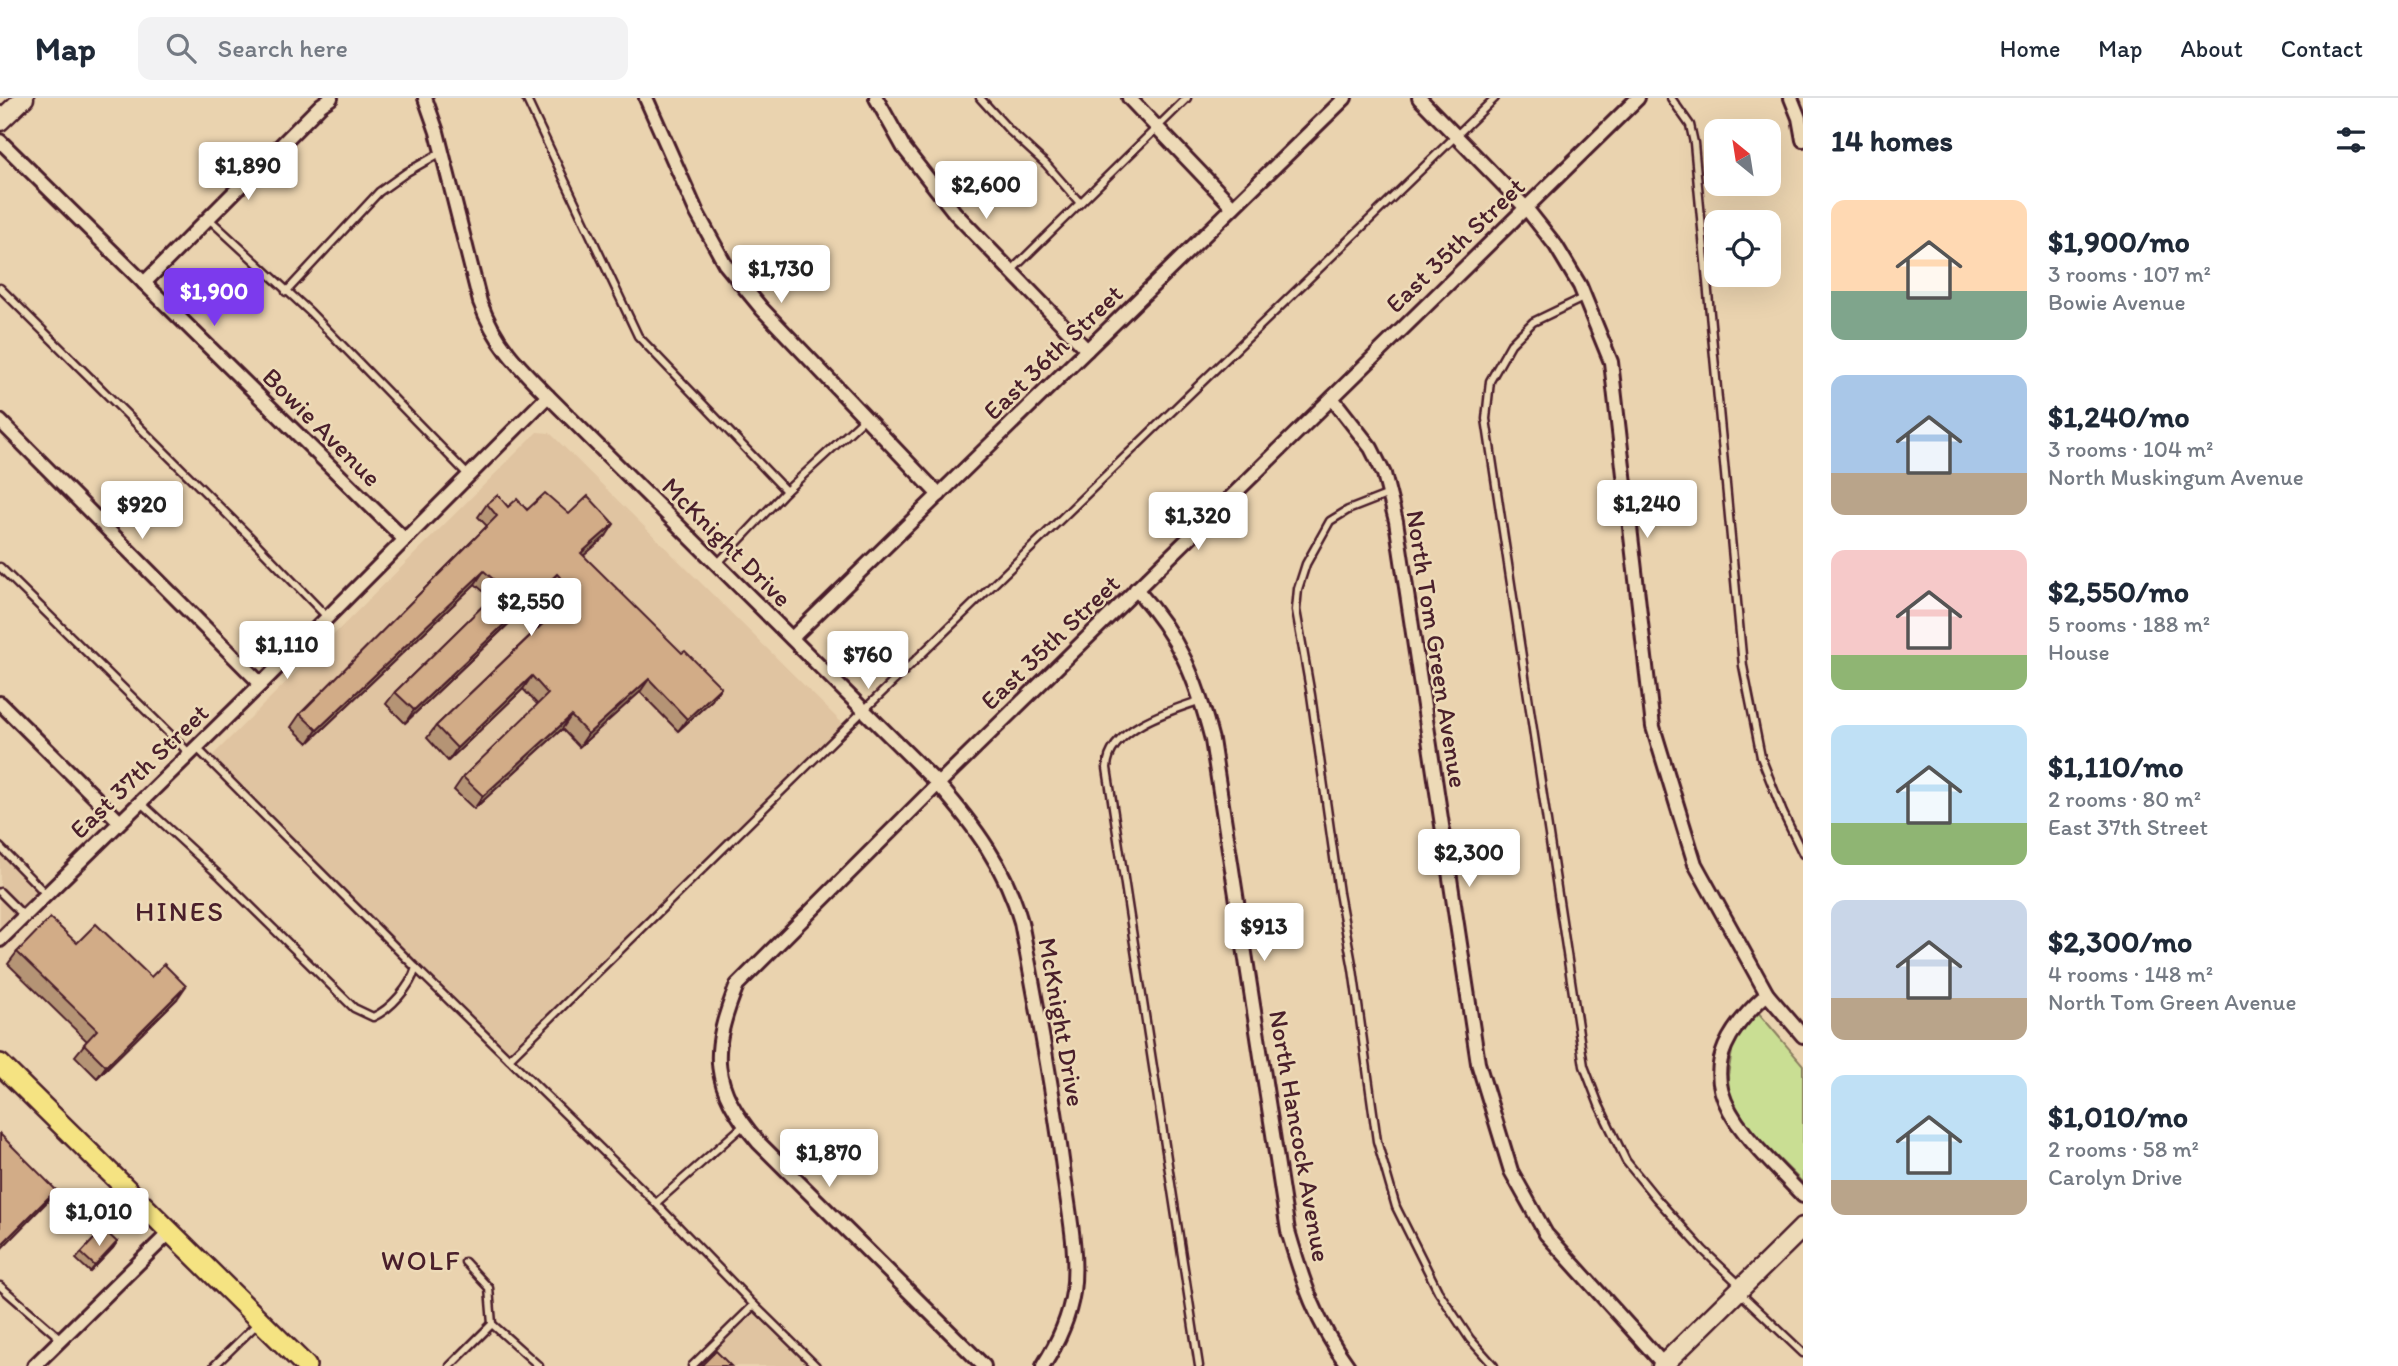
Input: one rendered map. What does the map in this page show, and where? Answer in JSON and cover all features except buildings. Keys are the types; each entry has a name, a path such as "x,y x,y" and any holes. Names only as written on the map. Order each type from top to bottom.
{"main road":[{"path":"2,1069 306,1366"}],"street":[{"path":"0,121 24,98"},
{"path":"144,283 331,98"},
{"name":"McKnight Drive","path":"425,98 442,152 480,302 488,324 507,353 938,784 985,843 1003,874 1016,902 1035,996 1060,1143 1074,1264 1070,1308 1063,1329 1043,1366"},
{"path":"646,98 697,213 725,264 762,309 939,495"},
{"path":"876,98 904,148 955,213 1087,350"},
{"path":"1129,98 1233,207"},
{"name":"East 36th Street","path":"792,638 1345,98"},
{"path":"1419,98 1526,208 1556,246 1585,297 1611,362 1653,727 1695,864 1767,994 1803,1036"},
{"name":"East 35th Street","path":"744,1125 728,1102 719,1068 719,1042 724,1017 737,985 1136,589 1638,98"},
{"path":"1791,98 1799,118 1803,140"},
{"name":"Bowie Avenue","path":"0,141 404,539"},
{"name":"East 37th Street","path":"0,940 261,684 548,396"},
{"name":"North Tom Green Avenue","path":"1332,398 1371,448 1384,474 1396,522 1478,1063 1511,1171 1546,1234 1663,1366"},
{"path":"0,421 261,684"},
{"name":"North Hancock Avenue","path":"1136,589 1153,608 1180,649 1202,700 1214,754 1288,1231 1305,1289 1332,1344 1348,1366"},
{"path":"0,703 119,821"},
{"path":"1767,994 1731,1031 1720,1060 1720,1086 1734,1118 1756,1147 1803,1196"},
{"path":"744,1125 984,1366"},
{"path":"1663,1366 1803,1227"},
{"path":"34,1366 170,1232"}],"lane":[{"path":"526,98 638,336 786,491"},
{"path":"980,98 1010,131 1046,164 1080,203"},
{"path":"1011,272 1187,98"},
{"path":"509,1059 864,710 1495,98"},
{"path":"1671,98 1690,125 1694,143 1743,666 1761,757 1803,854"},
{"path":"286,292 379,192 442,152"},
{"path":"208,218 318,321 468,475"},
{"path":"0,288 327,617"},
{"path":"1585,297 1533,322 1511,344 1490,381 1486,419 1582,1055 1599,1105 1626,1161 1703,1250 1803,1353"},
{"path":"717,564 786,491 866,418"},
{"path":"1389,495 1348,510 1330,521 1306,564 1298,589 1296,610 1353,969 1377,1142 1396,1207 1438,1291 1470,1339 1494,1366"},
{"path":"0,567 193,750 509,1059 656,1203 816,1366"},
{"path":"1199,1366 1107,768 1110,752 1145,722 1202,700"},
{"path":"139,802 354,1008 373,1017 382,1013 412,981 416,968"},
{"path":"0,847 46,894"},
{"path":"0,892 24,916"},
{"path":"656,1203 744,1125"},
{"path":"465,1262 489,1289 492,1324 539,1366"},
{"path":"0,1286 61,1339"},
{"path":"692,1366 754,1305"},
{"path":"214,1366 260,1321"},
{"path":"450,1366 492,1324"}],"shaded area":[{"path":"537,432 550,433 845,726 508,1052 212,756"},
{"path":"0,845 48,892 0,940"},
{"path":"755,1310 812,1366 697,1366"}],"green space":[{"path":"1757,1011 1803,1065 1803,1183 1743,1123 1729,1098 1728,1075 1733,1045"}],"district":[{"name":"HINES","path":"180,911"},
{"name":"WOLF","path":"421,1260"}]}
